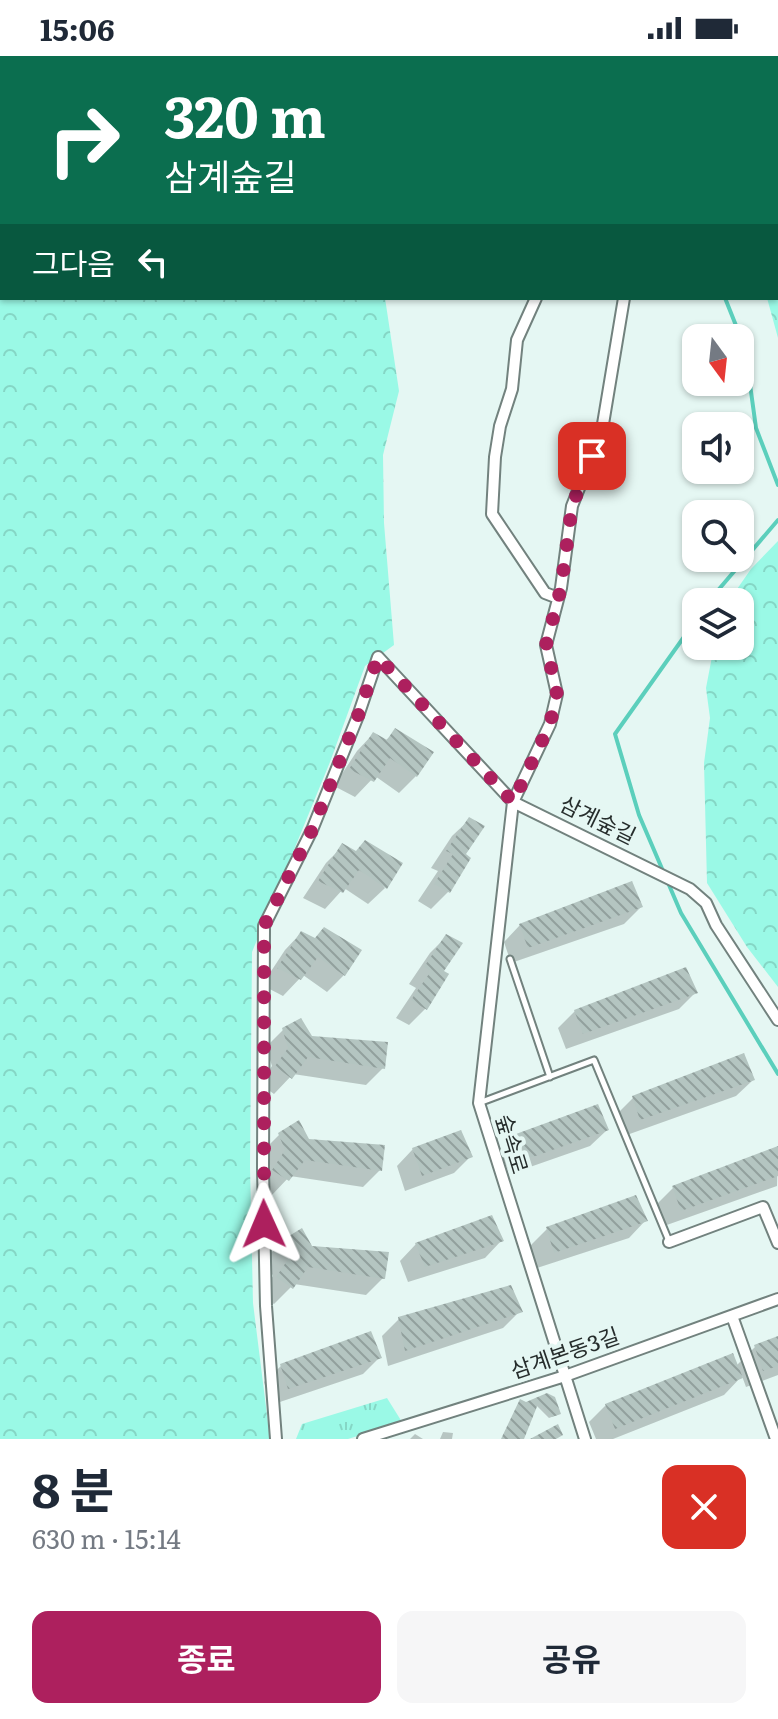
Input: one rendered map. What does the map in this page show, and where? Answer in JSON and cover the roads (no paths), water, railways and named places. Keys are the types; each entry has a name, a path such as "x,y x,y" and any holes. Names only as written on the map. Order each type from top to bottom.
{"street":[{"path":"535,300 517,340 512,389 500,426 495,457 492,514 545,593 558,598"},
{"name":"숲속로","path":"585,1439 479,1103 513,802 550,724 557,694 546,645 558,598 572,506 602,430 624,300"},
{"name":"삼계숲길","path":"276,1439 265,1276 264,926 312,830 378,657 513,802 650,868 690,889 706,903 716,925 778,1020"},
{"path":"669,1242 763,1207 778,1243"},
{"name":"삼계본동3길","path":"363,1439 565,1376 778,1299"},
{"path":"732,1316 776,1439"}],"lane":[{"path":"510,959 550,1077"},
{"path":"479,1103 594,1060 669,1242"}],"waterway":[{"path":"726,300 745,348 756,428 778,485"},
{"path":"720,588 778,520"},
{"path":"682,640 615,734 639,815 681,913 778,1074"}]}
